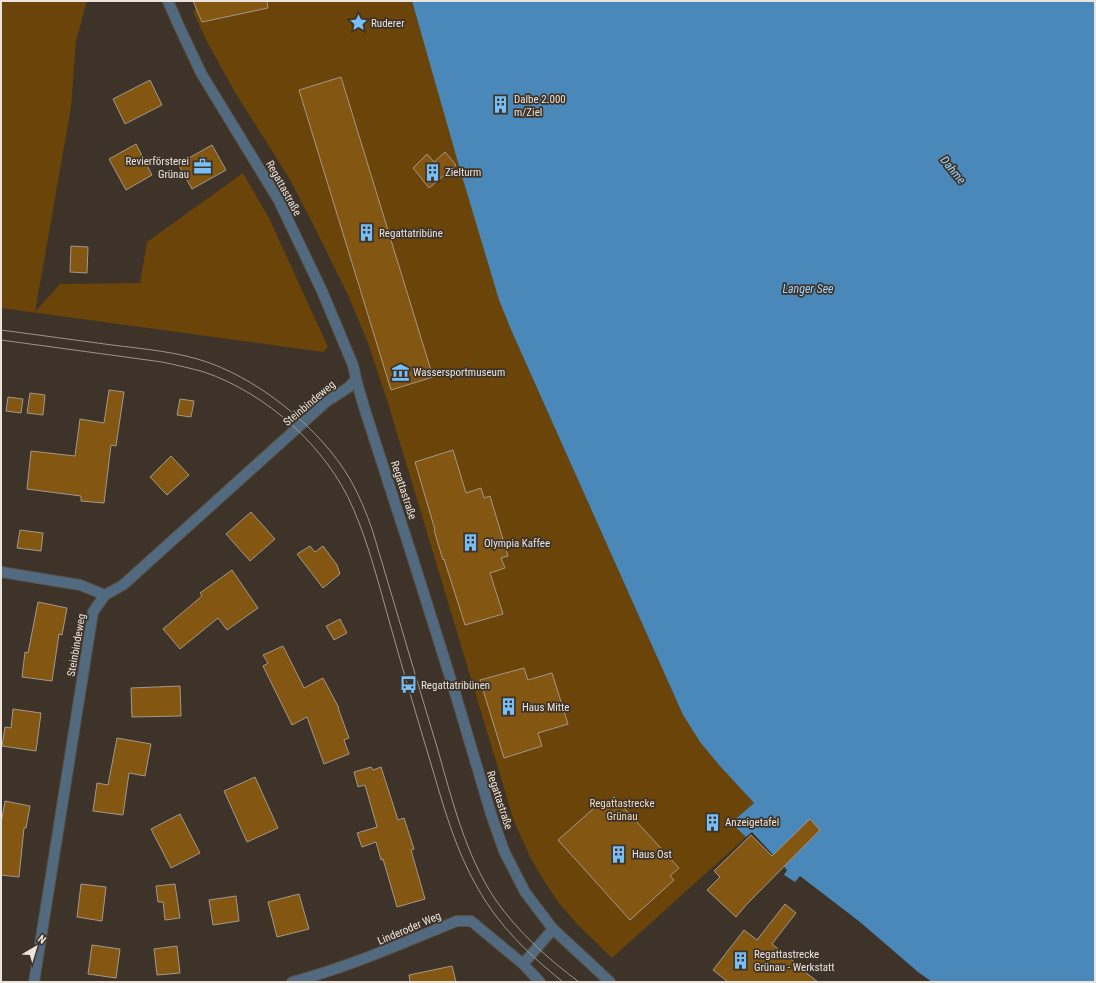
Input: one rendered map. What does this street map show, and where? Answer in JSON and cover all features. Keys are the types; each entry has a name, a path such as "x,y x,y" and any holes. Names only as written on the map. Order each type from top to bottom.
{"street":[{"name":"Regattastraße","path":"168,1 201,73 279,201 322,291 353,365 356,379 456,696 491,814 504,850 525,892 553,929 610,982"},
{"name":"Steinbindeweg","path":"34,982 93,612 105,595 123,585 326,402 349,387 356,379"},
{"path":"1,572 80,584 105,595"},
{"name":"Linderoder Weg","path":"292,982 322,978 457,921 471,921 523,964 540,982"},
{"path":"523,964 553,929"}],"green space":[{"path":"1,1 87,1 76,41 71,108 35,312 60,284 140,283 147,242 243,173 269,218 328,347 323,352 1,308"},
{"name":"Regattastrecke Grünau","path":"236,1 412,1 512,332 683,715 700,742 754,803 731,823 746,837 612,958 578,925 558,902 532,861 520,835 513,818 387,400 368,343 348,295 289,178 236,94 206,40 193,11 196,9"}],"water":[{"name":"Langer See","path":"412,1 1095,1 1095,982 932,982 918,972 860,922 800,876 795,882 784,875 787,870 752,832 746,837 731,823 754,803 700,742 683,715 512,332 499,300"}],"building":[{"path":"193,1 267,1 268,8 202,22"},
{"name":"Regattatribüne","path":"341,77 433,377 391,390 299,90"},
{"path":"150,80 162,105 125,124 113,99"},
{"path":"136,144 152,175 126,190 109,159"},
{"name":"Revierförsterei Grünau","path":"212,145 226,170 192,189 178,164"},
{"name":"Zielturm","path":"445,152 456,165 429,188 413,168 427,154 434,162"},
{"path":"71,246 88,247 87,273 70,272"},
{"path":"109,390 124,392 116,446 111,445 104,503 81,501 81,496 27,489 31,451 75,456 80,419 104,423"},
{"path":"30,393 45,395 43,415 27,413"},
{"path":"8,397 23,399 21,413 6,411"},
{"path":"180,399 194,401 191,417 177,415"},
{"name":"Olympia Kaffee","path":"453,450 466,493 481,488 484,498 490,496 508,556 501,558 505,568 490,573 503,614 465,625 444,559 443,560 415,462"},
{"path":"171,456 189,475 167,495 150,477"},
{"path":"251,512 275,539 250,561 226,534"},
{"path":"20,530 43,533 41,551 17,548"},
{"path":"310,546 315,552 323,546 337,565 340,574 323,588 297,554"},
{"path":"232,570 258,608 227,630 218,618 180,649 163,629 202,596 200,593"},
{"path":"38,602 67,608 62,635 59,634 52,681 22,677 25,652 28,653"},
{"path":"340,619 347,633 334,640 326,626"},
{"path":"283,646 304,688 323,678 339,708 349,738 344,740 349,754 324,764 307,717 292,725 263,666 268,663 263,655"},
{"name":"Haus Mitte","path":"524,668 528,680 552,673 568,724 538,733 542,746 504,758 480,680"},
{"path":"180,686 181,716 132,717 131,688"},
{"path":"13,709 41,713 36,751 2,746 5,727 11,728"},
{"path":"117,738 151,744 145,776 129,773 123,815 93,811 97,783 108,785"},
{"path":"371,767 373,770 381,767 398,820 404,818 414,849 411,850 425,899 397,907 383,859 381,860 376,842 362,847 357,833 377,827 365,785 358,787 354,772"},
{"path":"255,777 278,828 247,842 224,791"},
{"name":"Haus Ost","path":"614,797 679,868 670,876 674,880 630,920 558,840 602,801 605,805"},
{"path":"5,801 30,806 26,828 24,828 19,877 1,875 1,824"},
{"path":"180,814 200,853 171,868 151,829"},
{"path":"810,819 820,830 736,917 707,890 720,877 714,871 751,835 772,856"},
{"path":"81,884 106,887 102,921 77,917"},
{"path":"175,884 180,918 165,920 163,902 158,902 156,886"},
{"path":"299,894 309,929 277,937 268,902"},
{"path":"236,896 239,921 213,925 209,900"},
{"path":"785,904 796,913 772,944 818,982 728,982 713,970 744,930 757,940"},
{"path":"92,945 120,949 116,978 88,974"},
{"path":"177,946 180,973 157,975 154,949"},
{"path":"452,966 456,982 410,982 409,975"}],"tram line":[{"path":"1,330 162,351 210,363 251,383 270,396 289,410 323,443 338,461 350,479 370,523 460,826 475,864 495,899 513,923 556,964 579,982"},
{"path":"1,340 162,362 204,372 227,381 272,408 311,444 342,486 353,508 364,536 443,803 463,860 485,901 504,927 526,950 563,982"}],"place":[{"name":"Ruderer","path":"358,23"},
{"name":"Dalbe 2.000 m/Ziel","path":"501,105"},
{"name":"Revierförsterei Grünau","path":"202,167"},
{"name":"Zielturm","path":"432,172"},
{"name":"Regattatribüne","path":"366,233"},
{"name":"Wassersportmuseum","path":"400,372"},
{"name":"Olympia Kaffee","path":"471,543"},
{"name":"Regattatribünen","path":"408,685"},
{"name":"Haus Mitte","path":"509,707"},
{"name":"Anzeigetafel","path":"712,822"},
{"name":"Haus Ost","path":"619,854"},
{"name":"Regattastrecke Grünau - Werkstatt","path":"741,960"}],"water label":[{"name":"Dahme","path":"953,170"}]}
